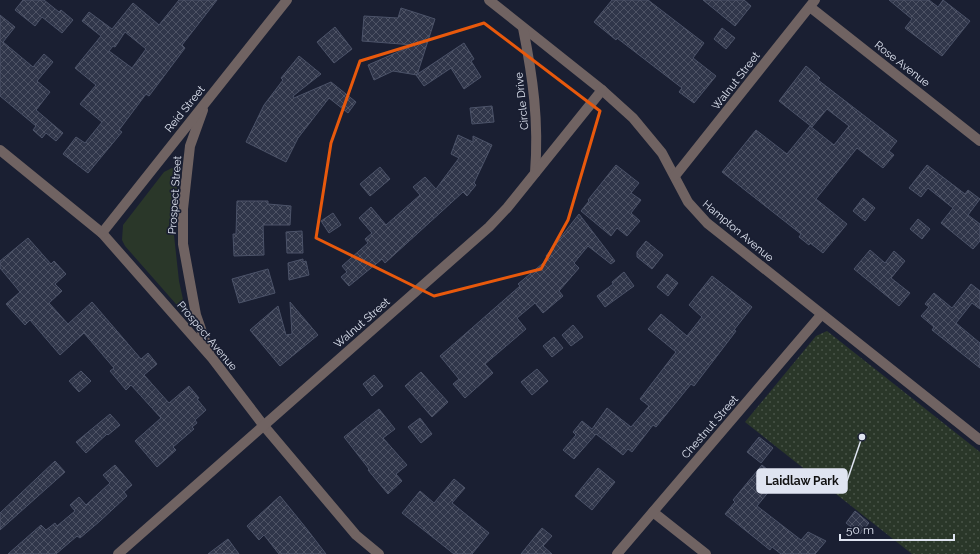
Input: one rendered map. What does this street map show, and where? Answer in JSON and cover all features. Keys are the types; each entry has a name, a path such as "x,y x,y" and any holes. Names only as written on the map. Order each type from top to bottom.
{"street":[{"name":"Reid Street","path":"102,233 287,0"},
{"name":"Hampton Avenue","path":"489,0 602,90 633,118 662,153 688,202 696,213 980,440"},
{"name":"Rose Avenue","path":"812,3 980,141"},
{"name":"Walnut Street","path":"675,176 812,3"},
{"name":"Circle Drive","path":"523,28 531,68 537,118 535,173"},
{"name":"Walnut Street","path":"118,554 489,227 602,90"},
{"name":"Prospect Street","path":"205,104 190,146 183,209 184,244 196,315 212,358"},
{"name":"Prospect Avenue","path":"0,150 102,233 212,358 264,426 356,535 379,554"},
{"name":"Chestnut Street","path":"617,554 822,315"},
{"path":"653,512 706,554"}],"highlighted area":[{"path":"484,23 600,111 568,220 541,269 434,296 316,238 331,143 360,61"}],"green space":[{"path":"172,168 176,169 178,173 174,235 179,281 186,313 183,312 125,246 122,240 123,225 164,172"},
{"path":"827,331 980,452 980,554 912,554 745,422 816,336"}],"building":[{"path":"23,0 44,0 59,12 61,10 73,20 62,33 42,17 35,26 15,10"},
{"path":"179,0 217,0 182,45 185,48 149,96 146,94 119,130 122,132 88,173 63,154 76,137 85,143 102,122 80,104 96,85 75,68 101,36 82,21 89,12 112,29 133,3 159,25","holes":["125,32 146,49 132,68 109,51 113,46 115,47"]},
{"path":"612,0 648,0 704,43 693,58 716,76 694,103 679,92 682,88 617,38 616,40 594,22"},
{"path":"703,0 744,0 751,6 735,26"},
{"path":"889,0 929,0 938,7 943,0 970,21 942,56 905,28 912,19"},
{"path":"401,8 435,19 417,75 393,71 374,80 368,65 414,45 362,41 364,16 398,18"},
{"path":"0,15 15,27 3,42 33,67 44,54 53,62 37,81 50,92 36,110 63,133 56,141 46,133 42,138 33,130 36,126 0,96"},
{"path":"335,27 352,49 334,63 317,42"},
{"path":"722,28 735,38 726,49 714,39"},
{"path":"464,43 474,59 471,61 481,77 464,89 451,68 424,86 416,75"},
{"path":"299,56 321,74 293,96 294,98 331,82 356,102 348,113 329,98 298,138 286,162 246,142 264,105 283,80 281,78"},
{"path":"806,66 820,78 818,80 897,141 889,151 894,155 883,168 857,148 816,199 847,224 823,253 799,237 801,234 722,172 756,130 787,154 810,126 834,145 849,126 827,109 812,127 779,101"},
{"path":"492,106 494,122 472,124 470,108"},
{"path":"458,135 473,142 473,136 492,145 474,183 476,185 467,196 463,192 385,263 382,259 349,286 341,277 347,272 342,266 368,243 365,239 372,233 359,218 371,207 386,225 420,195 413,187 425,177 436,189 459,158 451,154"},
{"path":"616,165 639,183 631,193 641,200 631,213 640,221 627,236 617,228 611,236 581,211"},
{"path":"927,165 965,194 968,190 980,199 968,215 980,224 980,241 973,249 941,223 953,208 928,188 921,197 909,188"},
{"path":"380,167 390,179 370,196 360,184"},
{"path":"863,198 875,208 865,221 853,211"},
{"path":"237,201 268,201 268,204 291,206 290,225 263,225 264,255 234,256 233,234 236,234"},
{"path":"333,213 341,225 329,233 321,221"},
{"path":"579,214 615,261 611,264 588,246 574,263 579,268 559,291 563,296 543,313 535,303 517,318 526,329 485,364 493,373 465,398 453,384 459,379 440,356 520,286 518,284 548,259 546,256"},
{"path":"918,219 930,229 922,239 910,229"},
{"path":"302,231 303,253 287,253 286,232"},
{"path":"28,238 51,264 54,261 66,274 55,284 62,291 49,303 68,324 92,302 141,359 148,353 157,364 144,375 169,403 189,386 199,398 197,399 206,410 195,420 197,423 192,427 194,429 173,447 176,450 157,467 135,441 161,418 131,385 126,390 110,371 114,368 84,333 60,355 30,320 25,325 6,304 20,292 0,268 0,261"},
{"path":"646,241 663,255 652,269 637,257 637,252"},
{"path":"870,250 885,263 894,251 905,261 891,278 910,293 899,306 854,269"},
{"path":"303,259 303,262 306,261 309,275 289,280 288,263"},
{"path":"268,269 275,293 239,303 232,279"},
{"path":"624,272 634,286 605,307 597,296 613,284 612,282"},
{"path":"667,274 678,283 668,296 657,287"},
{"path":"712,276 752,307 734,330 736,331 694,386 691,384 656,427 653,425 632,452 628,449 623,455 596,434 574,459 563,450 576,435 573,432 582,421 592,429 607,408 631,427 649,406 640,399 676,352 648,329 661,314 687,336 702,317 689,305"},
{"path":"971,284 980,291 980,309 972,303 956,323 980,343 980,368 932,330 934,327 921,316 929,307 925,304 934,293 952,308"},
{"path":"290,302 318,335 280,366 250,330 278,306 286,335 292,334"},
{"path":"573,325 583,337 571,346 562,335"},
{"path":"554,337 563,348 552,357 543,346"},
{"path":"537,369 548,381 532,395 521,382"},
{"path":"81,371 91,381 79,392 69,381"},
{"path":"421,372 448,402 432,417 405,386"},
{"path":"374,375 383,386 372,396 363,384"},
{"path":"379,409 395,429 383,438 407,465 396,474 402,481 388,494 344,437"},
{"path":"110,414 120,425 108,435 107,434 86,453 76,442"},
{"path":"420,418 432,434 421,443 408,427"},
{"path":"759,437 773,448 761,463 747,452"},
{"path":"55,461 65,472 0,530 0,513"},
{"path":"115,465 132,485 124,492 127,496 80,538 77,536 56,554 8,554 41,525 46,530 55,523 57,526 75,511 70,505 79,497 86,505 110,483 103,475"},
{"path":"762,465 779,479 757,506 801,540 808,532 826,541 815,554 781,554 772,547 770,550 725,514 735,502 733,500"},
{"path":"598,468 615,482 592,510 575,496"},
{"path":"454,479 465,488 452,503 489,533 472,554 454,554 402,513 420,491 434,503"},
{"path":"280,496 326,554 279,554 264,535 259,540 247,526"},
{"path":"855,511 869,523 860,534 846,523"},
{"path":"542,528 552,536 543,546 552,554 521,554"},
{"path":"228,539 239,554 208,554"}],"place":[{"name":"Laidlaw Park","path":"862,437"}]}
